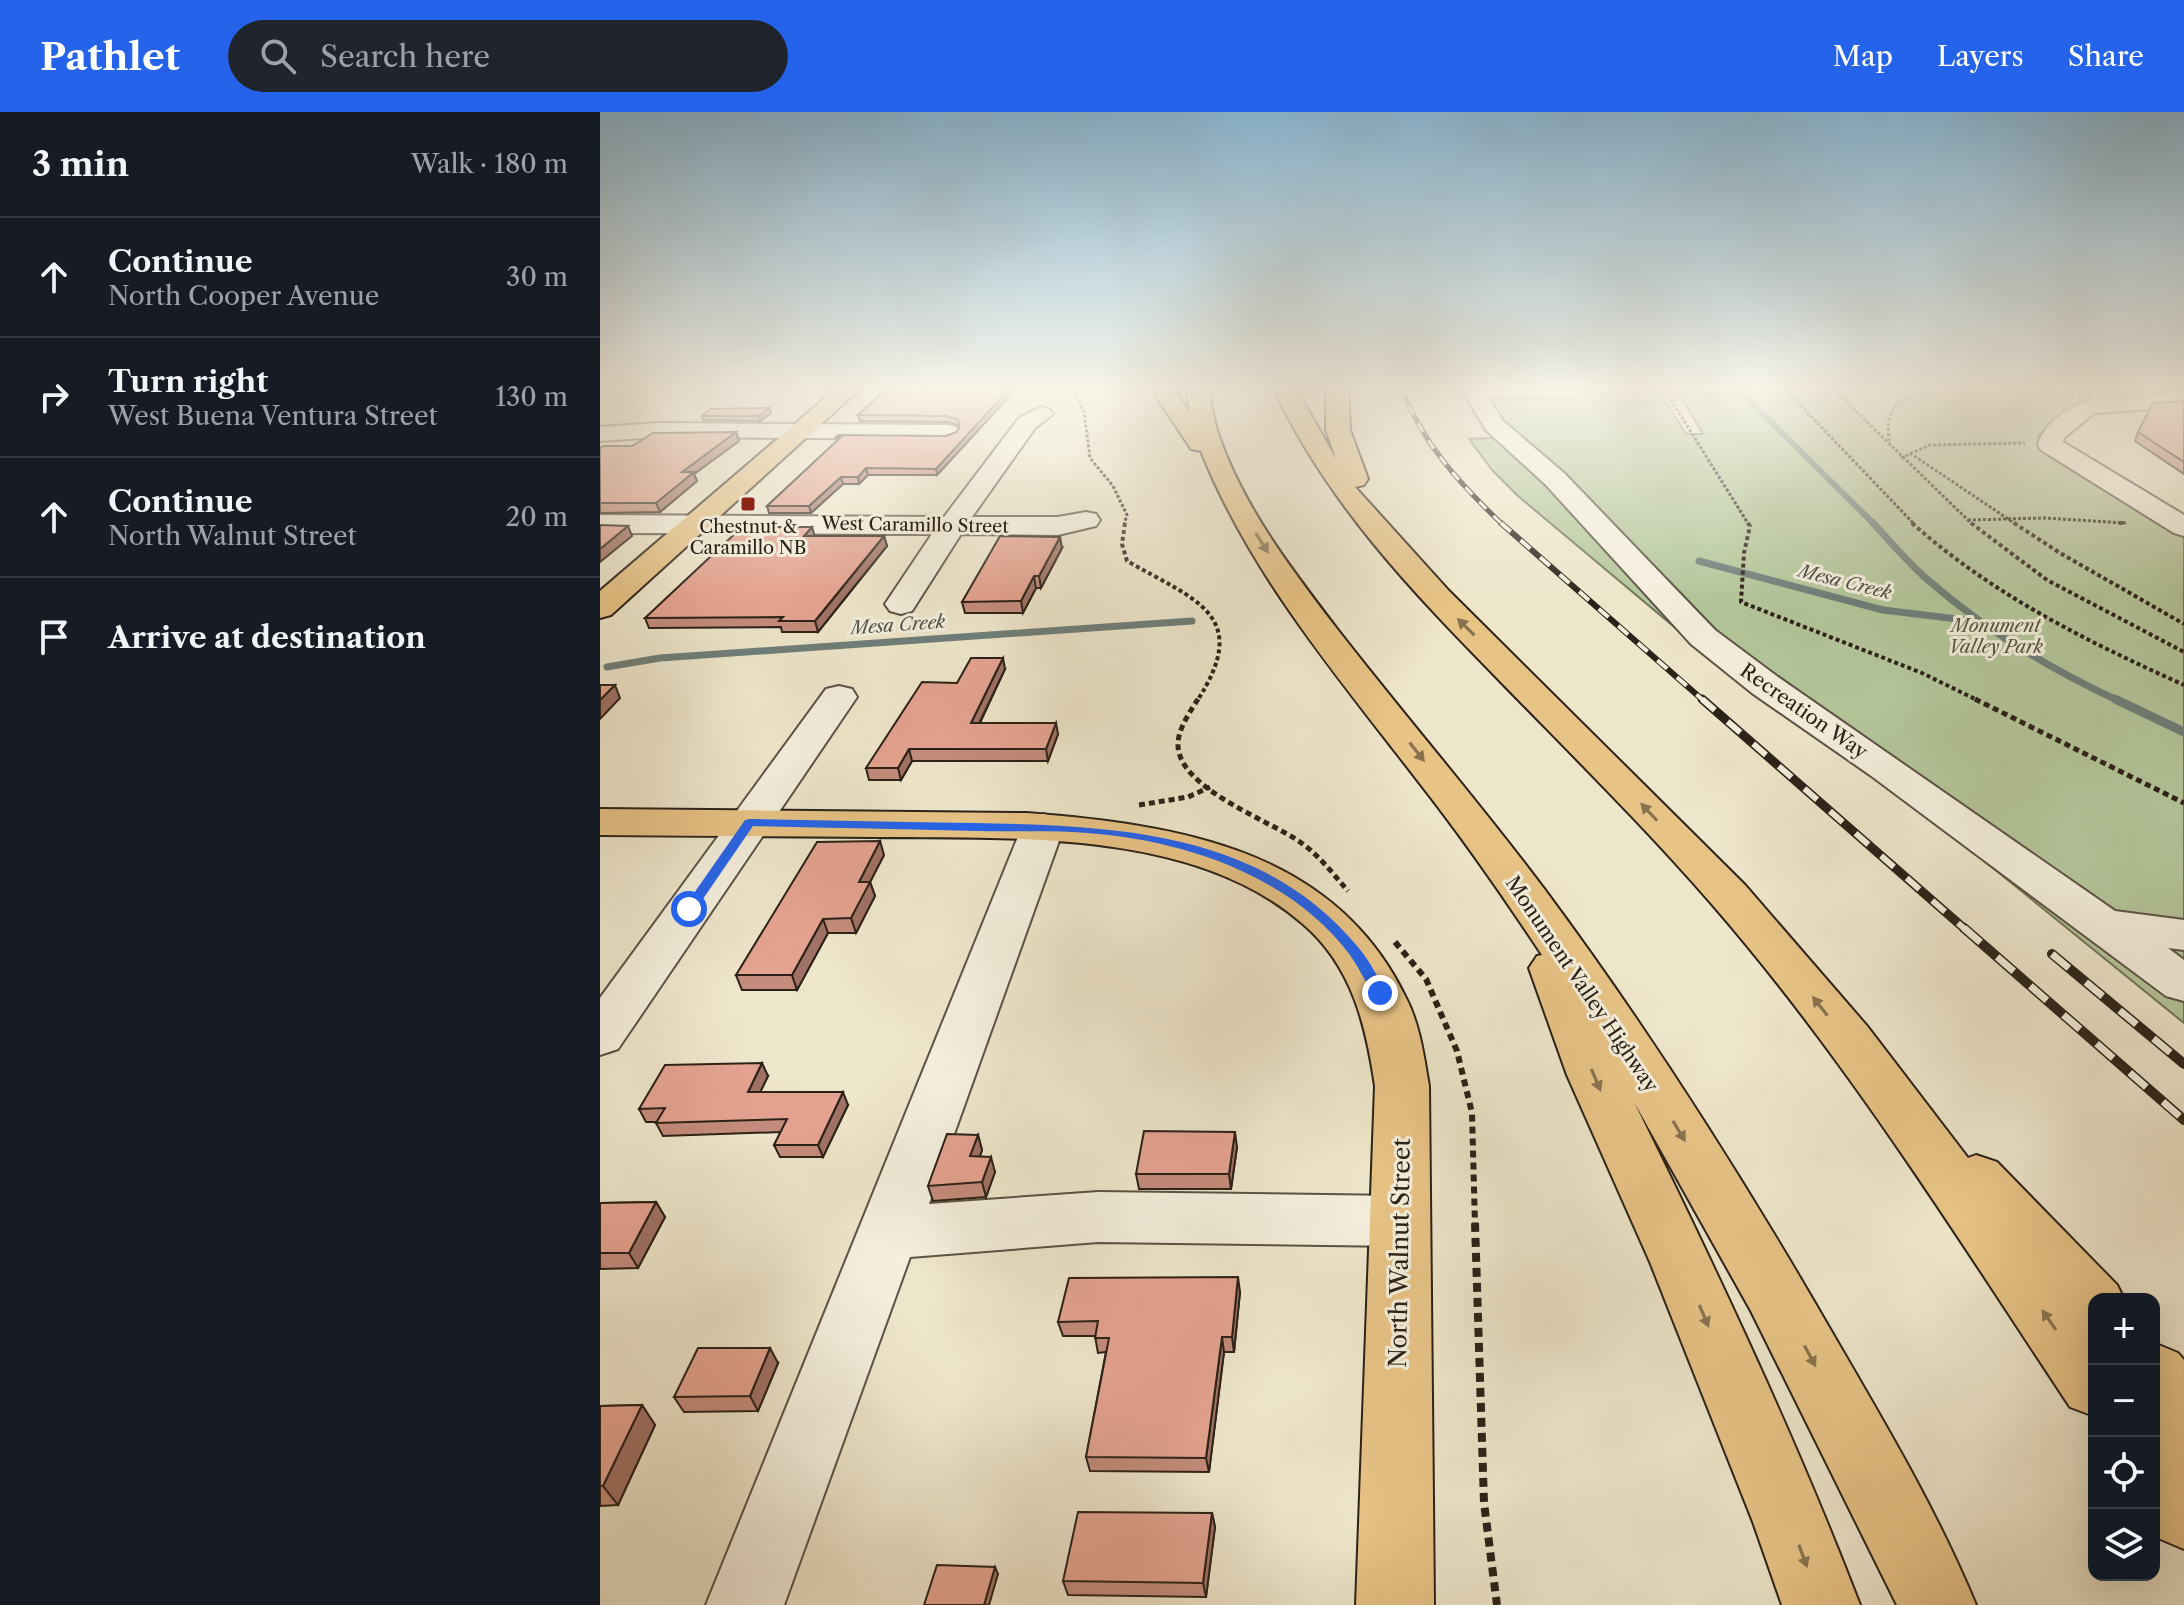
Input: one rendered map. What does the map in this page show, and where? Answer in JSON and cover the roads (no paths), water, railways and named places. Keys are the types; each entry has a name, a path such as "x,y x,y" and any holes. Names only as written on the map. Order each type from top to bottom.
{"main road":[{"path":"600,608 772,457"},
{"path":"1210,457 1223,475"},
{"name":"Monument Valley Highway","path":"1216,457 1261,543 1326,635 1530,902 1630,1051 1792,1322 1937,1605"},
{"path":"1322,457 1371,527 1619,780 1760,930 1869,1068 2088,1376"},
{"path":"1347,457 1371,527"},
{"name":"North Walnut Street","path":"600,822 1043,827 1144,837 1198,850 1258,874 1290,892 1327,921 1355,953 1380,993 1394,1033 1402,1086 1395,1605"},
{"path":"1530,902 1594,1075 1687,1276 1791,1522 1821,1605"},
{"path":"1869,1068 2088,1299"},
{"path":"2160,1383 2184,1414"},
{"path":"2160,1478 2184,1512"}],"street":[{"path":"901,604 953,524 1002,457"},
{"name":"Recreation Way","path":"1530,457 1555,479 1703,637 1765,685 2184,984"},
{"path":"2069,457 2175,521"},
{"name":"West Caramillo Street","path":"600,524 1058,526 1086,520"},
{"path":"600,1036 839,697"},
{"path":"745,1605 1043,827"},
{"path":"2102,925 2184,935"},
{"path":"888,1233 1098,1217 1400,1221"}],"waterway":[{"path":"1806,457 1873,523"},
{"path":"1873,523 1921,573 1981,622"},
{"name":"Mesa Creek","path":"1699,561 1883,610 1981,622"},
{"name":"Mesa Creek","path":"607,667 660,658 1192,621"},
{"path":"1981,622 2044,662 2115,699"},
{"path":"2115,699 2184,732"},
{"path":"2115,699 2119,701"}],"railway":[{"path":"1440,457 1501,523"},
{"path":"1501,523 1704,701"},
{"path":"1702,699 1966,930"},
{"path":"1964,928 2184,1120"},
{"path":"2052,954 2184,1064"}],"place":[{"name":"Chestnut & Caramillo NB","path":"748,504"}],"park label":[{"name":"Monument Valley Park","path":"1996,636"}]}
